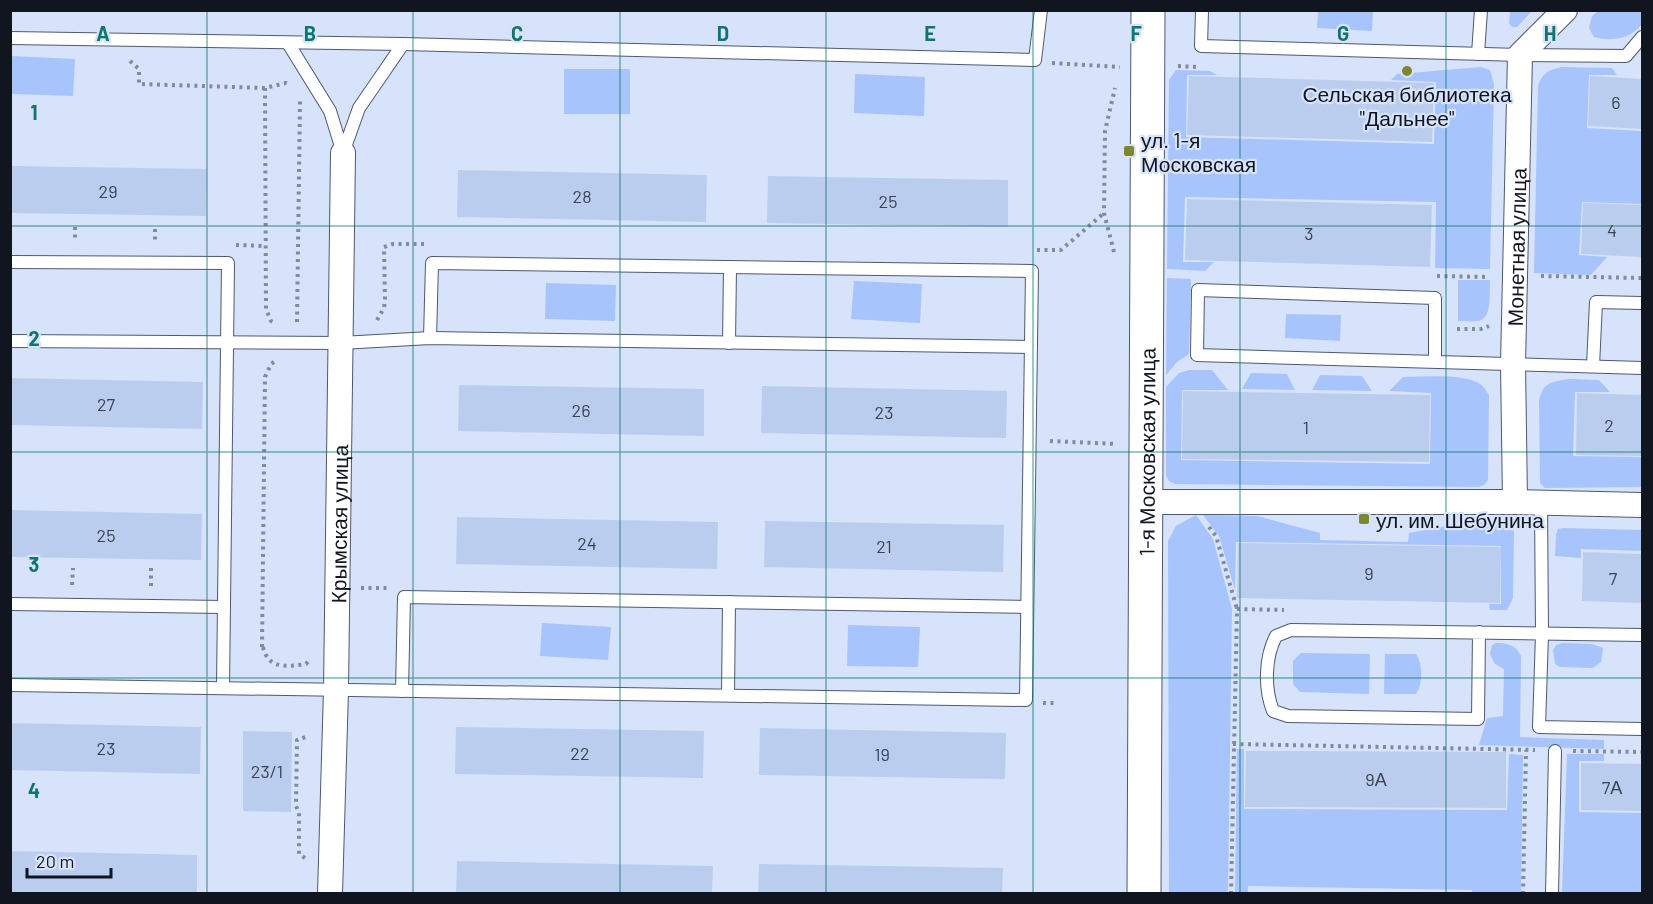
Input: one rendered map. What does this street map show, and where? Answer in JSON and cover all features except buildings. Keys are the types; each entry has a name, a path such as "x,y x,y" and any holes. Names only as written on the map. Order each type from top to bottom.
{"street":[{"name":"1-я Московская улица","path":"1144,894 1148,10"},
{"path":"1520,55 1565,10"},
{"name":"Монетная улица","path":"1515,502 1513,363 1520,55"},
{"name":"Крымская улица","path":"330,894 336,690 343,153"},
{"path":"1147,502 1540,502 1642,505"}],"lane":[{"path":"10,38 403,44 1035,60 1041,10"},
{"path":"1202,10 1200,46 1642,56"},
{"path":"1478,54 1481,10"},
{"path":"1626,56 1642,37"},
{"path":"288,43 330,111 343,153"},
{"path":"343,153 359,108 403,44"},
{"path":"10,262 228,263 223,688"},
{"path":"10,685 1026,700 1032,271 432,262 430,338"},
{"path":"729,343 730,267"},
{"path":"1434,360 1435,298 1198,290 1197,355 1642,368"},
{"path":"1593,366 1596,302 1642,303"},
{"path":"10,341 341,343 430,338 1031,347"},
{"path":"1540,502 1542,634 1539,728 1642,729"},
{"path":"402,691 404,597 1027,607"},
{"path":"728,695 729,602"},
{"path":"10,604 224,607"},
{"path":"1479,633 1478,719 1288,716 1273,711 1268,697 1269,650 1276,636 1291,630 1642,635"},
{"path":"1552,894 1555,751"}],"path":[{"path":"125,60 139,69 139,84 266,88 286,83 293,86"},
{"path":"1035,60 1120,67"},
{"path":"1171,66 1205,67"},
{"path":"266,88 266,309 271,321 279,325"},
{"path":"295,324 300,100"},
{"path":"1026,250 1061,250 1104,213"},
{"path":"75,227 75,242"},
{"path":"155,229 155,243"},
{"path":"373,322 378,319 384,308 384,247 393,244 429,244"},
{"path":"1539,276 1642,278"},
{"path":"1457,329 1481,329 1490,325"},
{"path":"281,359 271,364 265,377 262,646 265,656 276,665 306,664 312,657"},
{"path":"1030,440 1121,444"},
{"path":"1202,519 1216,536 1237,609"},
{"path":"72,585 73,568"},
{"path":"140,586 151,586 151,568"},
{"path":"62,585 83,585"},
{"path":"306,859 299,854 296,806 297,740 314,734"},
{"path":"1231,894 1233,744 1642,752"},
{"path":"1523,894 1526,750"}],"shaded area":[{"path":"1510,10 1532,11 1517,27 1512,27 1509,23"},
{"path":"1318,11 1373,11 1372,31 1317,28"},
{"path":"1598,11 1642,11 1642,24 1632,33 1621,38 1594,37 1589,28 1592,16"},
{"path":"11,56 75,59 73,96 11,94"},
{"path":"1481,67 1490,70 1494,84 1490,269 1435,268 1436,202 1185,197 1183,262 1214,262 1205,271 1167,269 1169,80 1176,70 1210,71 1217,75 1187,75 1186,137 1434,144 1436,82 1391,80 1397,74"},
{"path":"1561,67 1612,68 1617,75 1589,75 1587,128 1642,131 1642,204 1582,202 1579,255 1607,257 1591,275 1534,273 1538,85 1546,73"},
{"path":"564,69 630,69 630,114 564,114"},
{"path":"855,74 925,77 924,116 854,113"},
{"path":"1167,278 1191,279 1189,354 1177,362 1166,375"},
{"path":"1458,280 1490,280 1488,310 1483,319 1458,321"},
{"path":"854,281 922,284 920,323 851,319"},
{"path":"546,283 616,285 615,321 545,319"},
{"path":"1286,314 1341,315 1340,341 1285,338"},
{"path":"1190,370 1212,370 1228,390 1182,390 1181,460 1430,464 1431,393 1389,391 1403,377 1443,376 1473,381 1484,387 1489,395 1488,480 1479,487 1175,484 1166,476 1166,387 1179,373"},
{"path":"1251,373 1287,374 1295,390 1242,389"},
{"path":"1320,375 1362,376 1372,391 1312,390"},
{"path":"1569,379 1599,380 1610,392 1575,392 1573,456 1642,457 1642,487 1545,488 1540,483 1539,401 1546,386"},
{"path":"1196,515 1213,539 1232,609 1228,893 1169,893 1168,541 1176,526"},
{"path":"1203,515 1257,516 1320,533 1320,540 1408,542 1409,533 1467,522 1504,522 1514,531 1513,598 1507,610 1490,610 1489,604 1501,604 1501,546 1236,542 1235,590 1219,536"},
{"path":"1558,529 1642,530 1642,551 1581,549 1581,558 1555,556 1556,534"},
{"path":"542,623 611,627 608,660 540,656"},
{"path":"848,625 920,627 918,667 847,666"},
{"path":"1496,643 1511,645 1521,656 1520,737 1604,740 1604,749 1479,745 1487,718 1503,716 1504,669 1495,664 1490,654 1492,645"},
{"path":"1562,643 1592,644 1603,648 1601,662 1593,668 1560,667 1555,664 1553,650 1556,645"},
{"path":"1301,653 1370,654 1369,694 1300,692 1293,684 1293,661"},
{"path":"1385,654 1416,654 1421,674 1416,694 1384,694"},
{"path":"1237,749 1244,749 1244,809 1507,810 1509,754 1523,755 1521,892 1472,894 1472,890 1248,886 1248,893 1235,893"},
{"path":"1567,754 1604,754 1604,761 1579,761 1579,812 1642,813 1642,893 1562,893"}],"place":[{"name":"Сельская библиотека \"Дальнее\"","path":"1407,71"},
{"name":"ул. 1-я Московская","path":"1129,151"},
{"name":"ул. им. Шебунина","path":"1364,519"}]}
